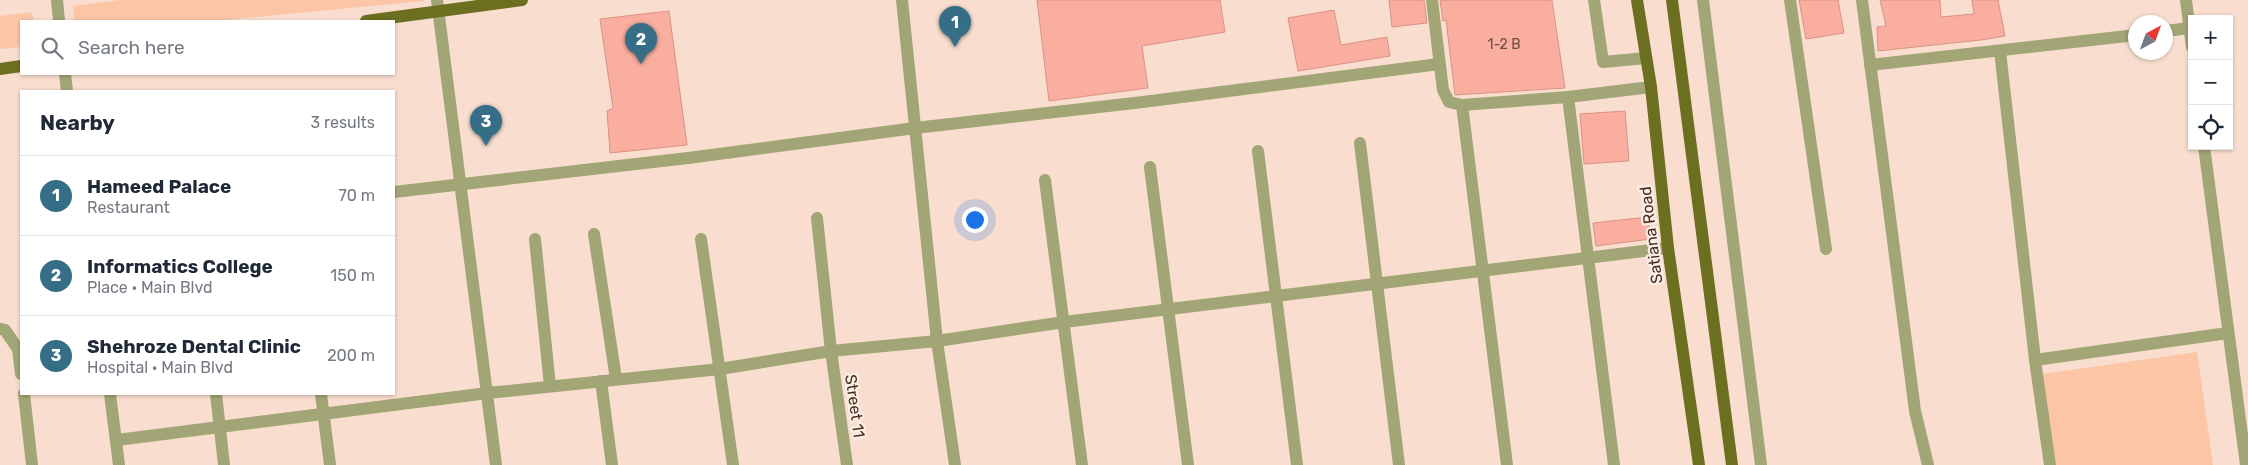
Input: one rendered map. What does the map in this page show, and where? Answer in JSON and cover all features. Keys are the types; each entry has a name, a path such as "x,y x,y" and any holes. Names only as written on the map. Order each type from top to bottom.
{"main road":[{"path":"371,20 438,6 522,0"},
{"name":"Satiana Road","path":"1637,0 1651,87 1668,248 1699,465"},
{"path":"1672,0 1732,465"},
{"path":"0,69 20,66"}],"street":[{"path":"57,0 59,20"},
{"path":"902,0 936,340 955,465"},
{"path":"1432,0 1443,90 1449,102 1462,105 1568,97 1651,87"},
{"path":"1594,0 1603,62 1646,58"},
{"path":"1703,0 1760,465"},
{"path":"1790,0 1826,249"},
{"path":"1862,0 1915,411 1928,465"},
{"path":"2186,0 2188,19"},
{"path":"438,6 496,465"},
{"path":"2173,30 2188,28"},
{"path":"1870,66 2128,36"},
{"path":"2000,51 2035,360 2050,465"},
{"path":"395,192 678,159 915,128 1153,101 1439,64"},
{"path":"64,75 67,90"},
{"path":"1568,97 1614,465"},
{"path":"1462,105 1507,465"},
{"path":"1360,143 1399,465"},
{"path":"2205,150 2246,465"},
{"path":"1258,151 1297,465"},
{"path":"1150,167 1188,465"},
{"path":"1045,180 1082,465"},
{"name":"Street 11","path":"817,218 847,465"},
{"path":"594,234 616,379"},
{"path":"535,239 550,386"},
{"path":"701,239 733,465"},
{"path":"117,440 488,393 720,369 832,351 936,340 1064,322 1668,248"},
{"path":"0,329 5,330 18,349 20,366"},
{"path":"2035,360 2228,333"},
{"path":"601,381 612,465"},
{"path":"24,395 32,465"},
{"path":"110,395 119,465"},
{"path":"216,395 224,465"},
{"path":"321,395 330,465"}],"shaded area":[{"path":"120,0 424,0 224,20 74,20 73,6"},
{"path":"32,12 34,20 20,20 20,47 0,49 0,16"},
{"path":"2197,352 2213,465 2055,465 2042,374"}],"building":[{"path":"1037,0 1220,0 1225,32 1142,46 1148,88 1049,101"},
{"path":"1389,0 1424,0 1427,23 1392,27"},
{"path":"1440,0 1552,0 1565,88 1455,95 1446,20 1443,21"},
{"path":"1799,0 1838,0 1844,33 1806,39"},
{"path":"1880,0 1940,0 1941,17 1974,14 1972,0 1998,0 2005,36 1878,51 1877,27 1886,26"},
{"path":"1334,10 1341,45 1387,37 1390,56 1298,71 1288,18"},
{"path":"669,11 687,145 610,153 607,111 613,108 600,19"},
{"path":"1625,111 1629,161 1584,164 1580,114"},
{"path":"1648,217 1651,239 1596,246 1593,223"}],"place":[{"name":"Hameed Palace","path":"955,47"},
{"name":"Informatics College","path":"641,64"},
{"name":"Shehroze Dental Clinic","path":"486,146"}]}
